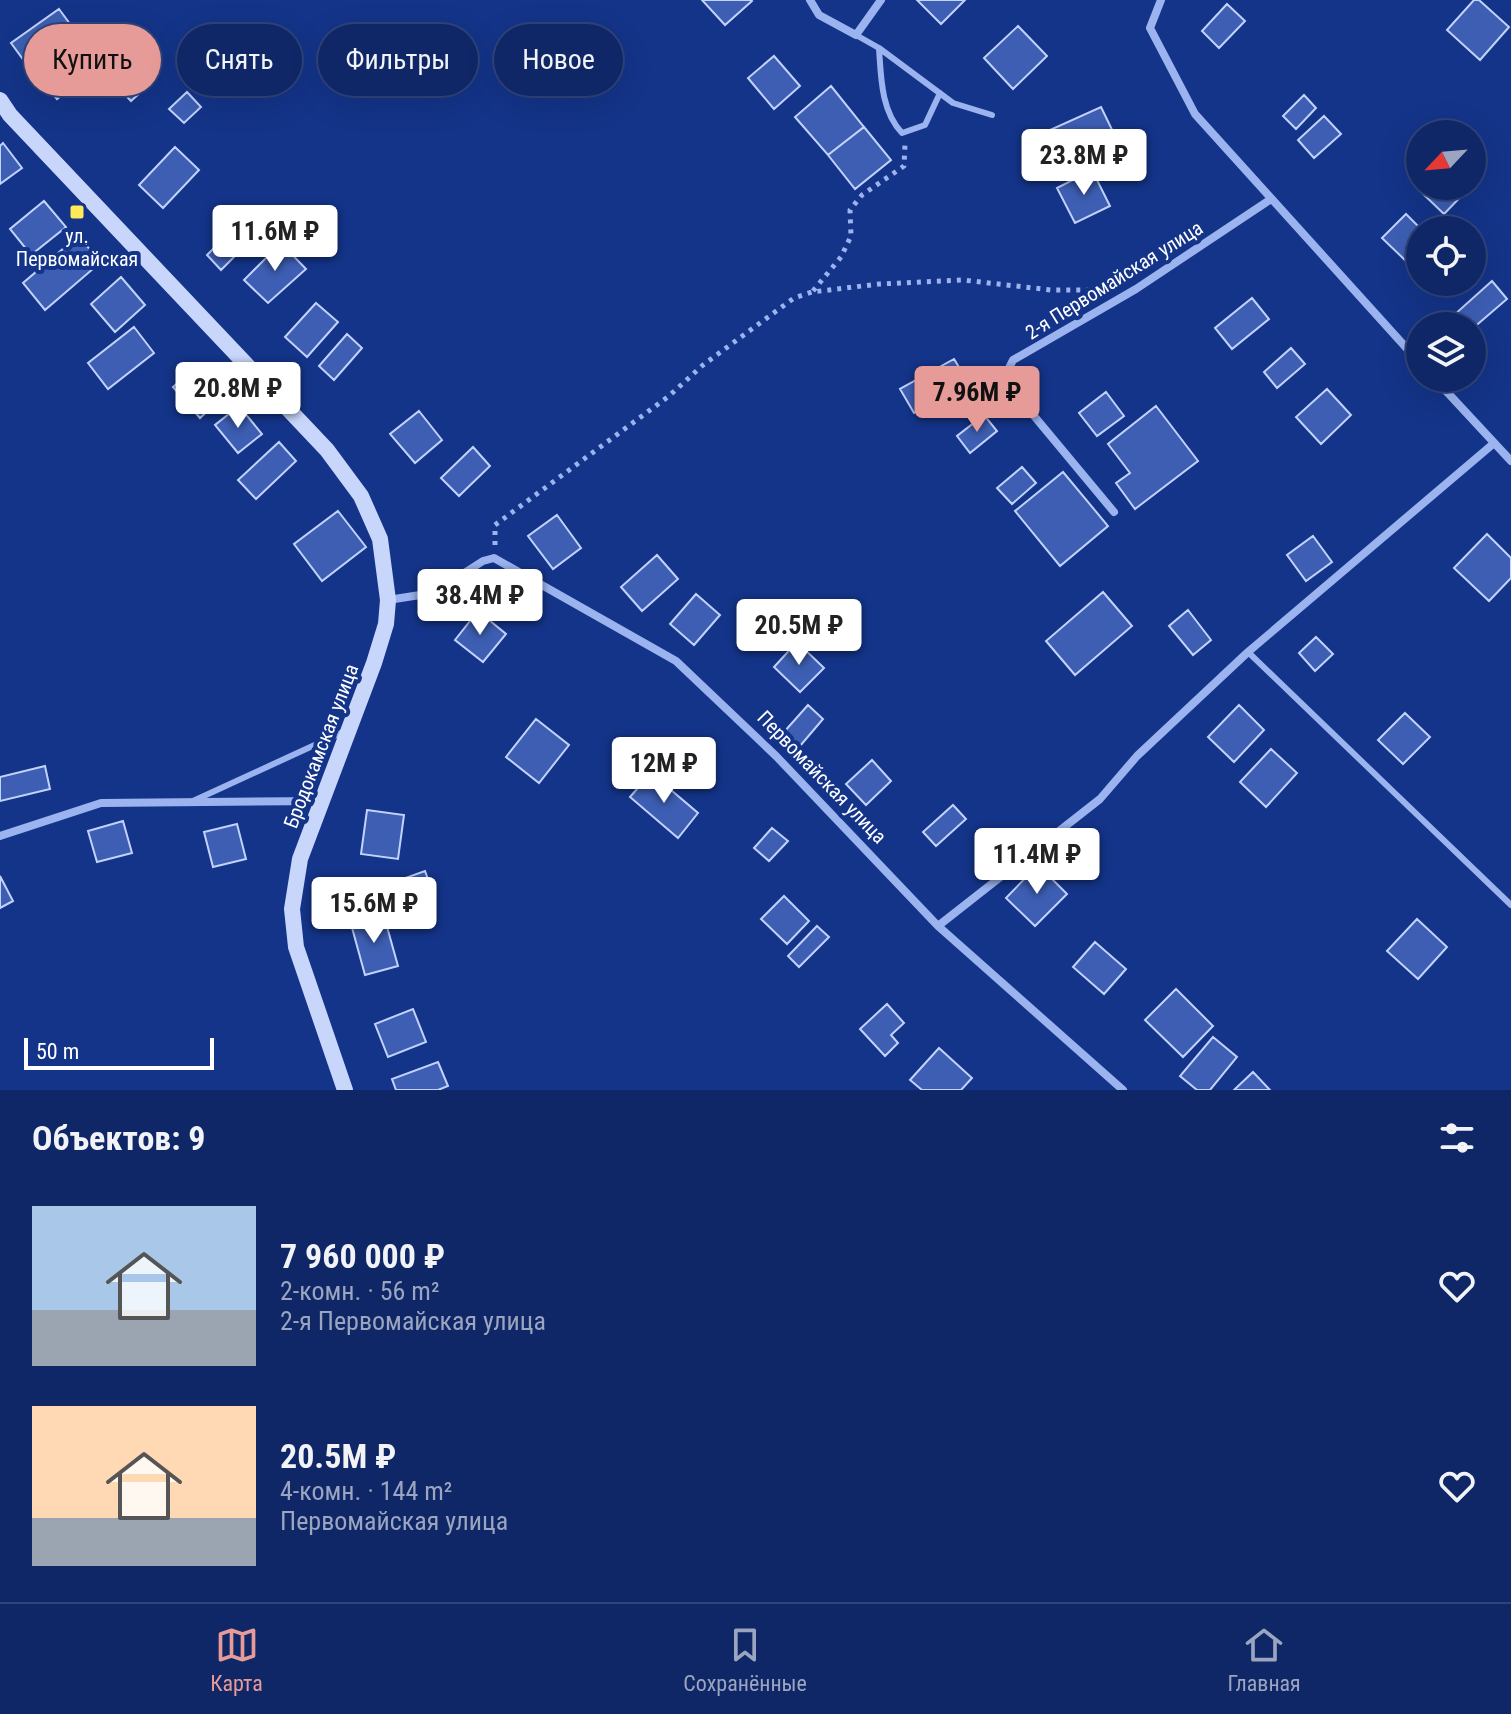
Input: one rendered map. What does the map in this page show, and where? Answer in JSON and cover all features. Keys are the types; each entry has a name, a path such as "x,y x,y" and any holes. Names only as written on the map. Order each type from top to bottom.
{"street":[{"path":"810,0 819,15 856,35 881,0"},
{"path":"1161,0 1150,28 1195,114 1406,348"},
{"path":"0,100 10,115 327,450 361,496 380,539 388,600 433,593 483,561 494,558"},
{"name":"2-я Первомайская улица","path":"1114,512 1010,387 1006,374 1013,360 1136,289 1271,199"},
{"path":"1447,392 1511,461"},
{"path":"938,926 1100,799 1137,756 1248,652 1493,444"},
{"name":"Первомайская улица","path":"494,558 676,661 776,756 938,926 1123,1090"},
{"name":"Бродокамская улица","path":"345,1090 296,947 292,909 300,859 386,624 388,600"},
{"path":"0,836 101,803 322,801"}],"lane":[{"path":"856,35 879,48 953,103 992,115"},
{"path":"879,48 882,90 895,125 902,133 925,125 940,93"},
{"path":"1248,652 1511,905"},
{"path":"190,803 349,729"}],"path":[{"path":"812,292 841,257 851,236 850,210 862,195 904,166 907,150 902,133"},
{"path":"494,558 495,525 669,396 703,365 794,298 812,292 879,284 963,280 1051,290 1136,289"}],"building":[{"path":"702,0 751,0 752,1 725,25"},
{"path":"917,0 965,0 941,24"},
{"path":"1474,0 1479,0 1509,27 1480,60 1447,30"},
{"path":"1227,4 1245,21 1219,48 1202,31"},
{"path":"59,9 70,24 38,24"},
{"path":"1018,26 1047,56 1013,89 984,58"},
{"path":"24,34 24,61 11,43"},
{"path":"774,56 800,86 774,109 748,78"},
{"path":"831,86 864,127 828,155 795,117"},
{"path":"1304,95 1316,108 1296,129 1283,116"},
{"path":"183,96 191,96 201,107 184,123 169,109"},
{"path":"1101,107 1118,142 1066,166 1050,130"},
{"path":"1324,116 1341,134 1314,158 1298,140"},
{"path":"864,127 891,160 855,189 828,155"},
{"path":"3,143 22,168 0,184 0,146"},
{"path":"175,147 199,170 163,208 139,185"},
{"path":"1092,170 1110,206 1075,223 1057,188"},
{"path":"1429,200 1458,200 1444,214"},
{"path":"44,201 66,227 31,255 10,229"},
{"path":"1406,214 1408,216 1406,261 1382,238"},
{"path":"229,233 244,247 221,270 207,255"},
{"path":"78,236 101,262 45,310 23,283"},
{"path":"281,243 306,269 268,303 244,280"},
{"path":"121,277 145,305 115,332 91,304"},
{"path":"1492,281 1507,299 1486,317 1486,312 1457,312 1475,296 1486,296 1486,286"},
{"path":"1252,298 1269,319 1232,349 1215,328"},
{"path":"316,303 338,322 307,357 285,337"},
{"path":"134,327 154,353 108,389 88,363"},
{"path":"347,334 362,348 334,380 319,366"},
{"path":"1291,348 1305,364 1277,388 1264,372"},
{"path":"954,359 968,382 914,413 900,389"},
{"path":"199,364 225,395 200,418 173,387"},
{"path":"1327,389 1351,415 1321,444 1296,417"},
{"path":"1106,392 1124,416 1097,436 1079,413"},
{"path":"239,406 262,434 238,453 215,425"},
{"path":"1156,406 1198,461 1135,509 1116,483 1130,473 1108,444"},
{"path":"419,411 442,440 415,463 390,434"},
{"path":"984,415 997,431 970,453 957,436"},
{"path":"279,442 296,461 256,499 238,480"},
{"path":"473,447 490,466 459,496 441,478"},
{"path":"1022,467 1036,483 1012,504 997,488"},
{"path":"1063,472 1108,526 1060,566 1015,511"},
{"path":"338,511 366,547 322,581 294,544"},
{"path":"557,515 581,548 553,569 528,536"},
{"path":"1487,534 1511,558 1511,578 1489,601 1454,568"},
{"path":"1313,536 1332,562 1306,581 1287,555"},
{"path":"657,555 678,579 642,611 621,587"},
{"path":"1103,592 1132,626 1075,675 1046,641"},
{"path":"696,594 720,615 694,645 670,624"},
{"path":"1188,610 1211,640 1193,655 1169,626"},
{"path":"478,611 506,634 483,662 455,640"},
{"path":"1316,637 1333,654 1315,671 1299,653"},
{"path":"797,642 824,668 800,692 774,667"},
{"path":"808,705 823,719 800,746 784,732"},
{"path":"1239,705 1264,730 1234,762 1208,737"},
{"path":"1405,713 1430,737 1403,764 1378,740"},
{"path":"536,719 569,745 539,783 506,757"},
{"path":"1271,749 1297,773 1266,807 1240,782"},
{"path":"872,760 891,781 866,805 846,784"},
{"path":"45,766 50,789 0,801 0,777"},
{"path":"651,773 698,813 678,838 630,797"},
{"path":"953,805 966,819 936,846 923,832"},
{"path":"367,810 404,815 398,859 361,854"},
{"path":"123,821 132,853 97,862 88,831"},
{"path":"237,824 246,859 213,867 204,832"},
{"path":"772,828 788,841 769,861 754,848"},
{"path":"1038,865 1067,894 1035,926 1006,898"},
{"path":"425,871 434,896 389,912 380,887"},
{"path":"0,876 13,901 0,908"},
{"path":"784,896 809,921 787,944 761,919"},
{"path":"384,916 398,966 365,975 351,924"},
{"path":"1417,919 1447,947 1418,979 1387,951"},
{"path":"817,926 829,937 799,967 788,956"},
{"path":"1095,942 1126,969 1104,994 1073,967"},
{"path":"1176,989 1213,1026 1183,1057 1145,1020"},
{"path":"887,1004 904,1023 891,1035 898,1043 885,1056 860,1029"},
{"path":"413,1009 426,1042 388,1057 375,1024"},
{"path":"1213,1037 1237,1057 1210,1090 1197,1090 1180,1076"},
{"path":"939,1048 972,1078 961,1090 922,1090 910,1080"},
{"path":"438,1062 448,1086 438,1090 396,1090 392,1079"},
{"path":"1253,1072 1270,1090 1234,1090"}],"place":[{"name":"ул. Первомайская","path":"77,212"}]}
